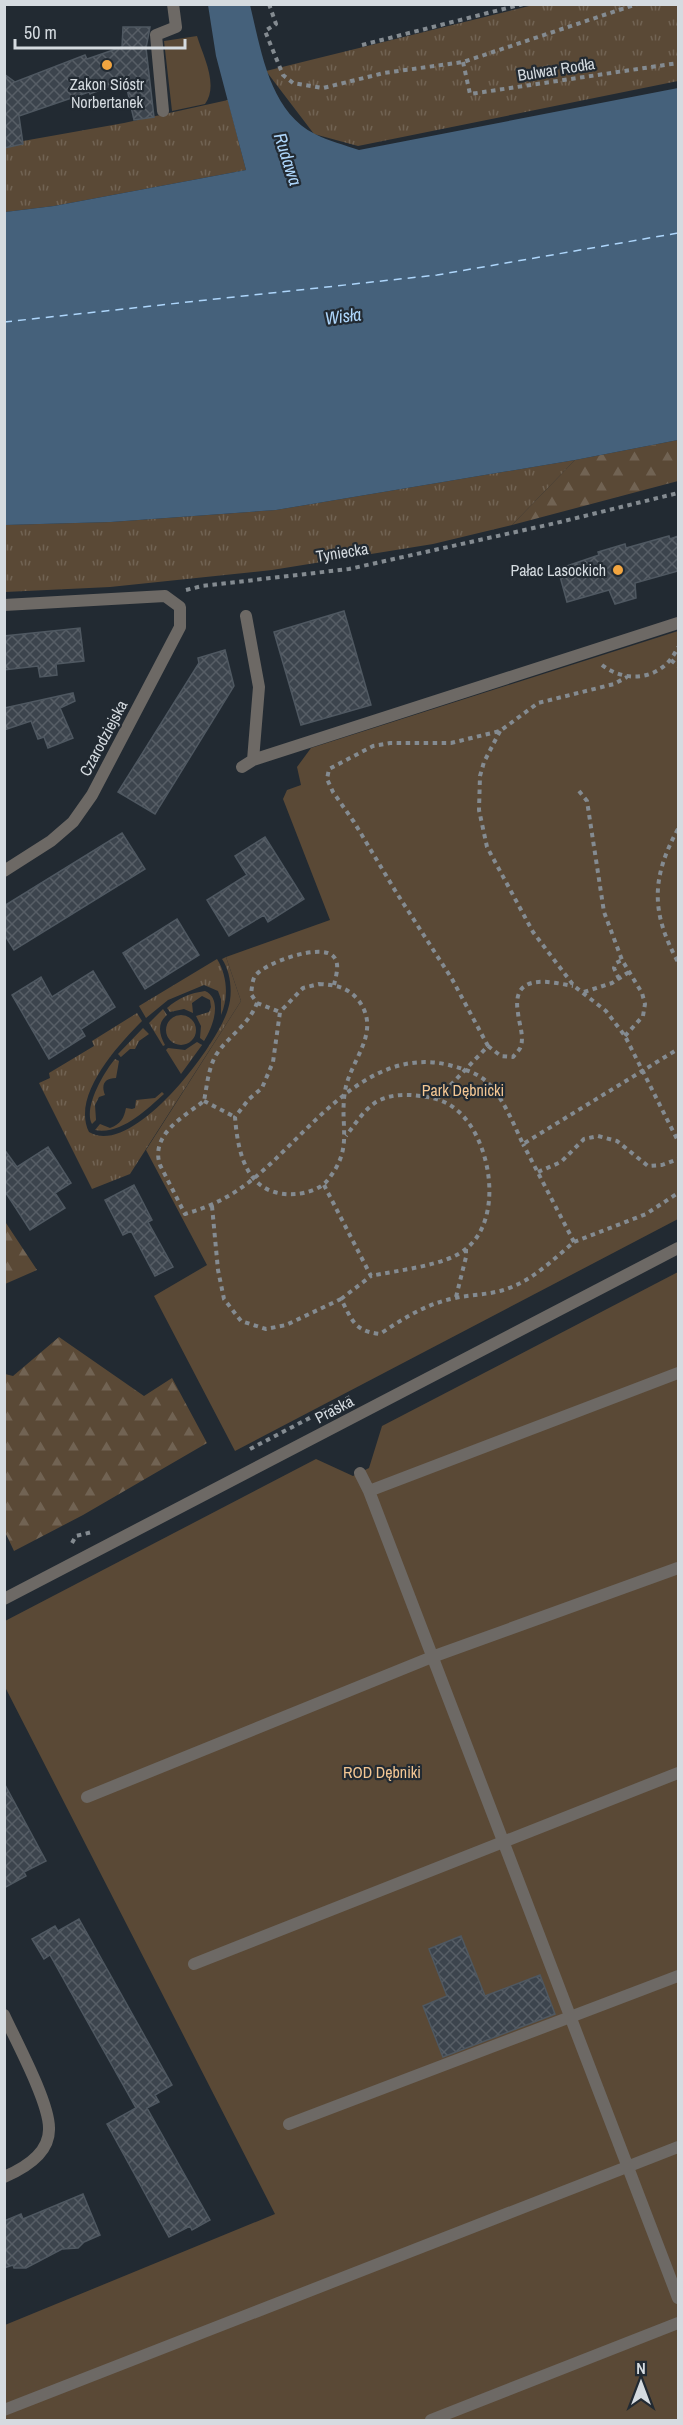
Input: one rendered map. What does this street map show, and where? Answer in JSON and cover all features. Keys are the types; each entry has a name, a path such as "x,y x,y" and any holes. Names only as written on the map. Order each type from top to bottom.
{"street":[{"path":"163,111 156,34 176,27 173,4"},
{"path":"4,605 165,596"},
{"name":"Czarodziejska","path":"4,870 51,841 74,822 92,795 180,627 180,607 165,596"},
{"path":"246,616 259,687 247,763 678,623"},
{"name":"Praska","path":"4,1599 678,1248"},
{"path":"369,1491 678,1373"},
{"path":"360,1473 369,1491 678,2298"},
{"path":"87,1797 432,1657 678,1568"},
{"path":"194,1964 678,1773"},
{"path":"290,2124 678,1976"},
{"path":"4,2015 41,2097 50,2129 40,2153 28,2165 4,2176"},
{"path":"4,2410 678,2147"},
{"path":"430,2421 678,2322"}],"path":[{"path":"269,4 276,24 266,31 283,75 293,83 323,88 384,73 463,62 637,4"},
{"path":"362,45 522,4"},
{"name":"Bulwar Rodła","path":"463,62 470,94 678,63"},
{"name":"Tyniecka","path":"165,596 202,586 349,569 678,493"},
{"path":"591,651 608,670 636,678 655,672 671,660 678,647"},
{"path":"671,660 678,666"},
{"path":"574,986 537,981 524,986 520,991 517,1006 522,1034 521,1048 513,1057 501,1056 488,1046 452,979 333,792 327,779 329,769 373,747 401,743 451,743 500,731 538,703 614,684 627,677"},
{"path":"500,731 484,762 478,794 482,828 497,869 533,932 574,986 606,1011 626,1038 678,1141"},
{"path":"579,791 587,801 604,912 622,960 642,993 645,1004 642,1017 626,1038"},
{"path":"678,829 659,871 657,900 661,927 678,962"},
{"path":"279,1012 257,1003 251,994 253,981 263,968 312,951 325,951 333,956 337,965 334,985"},
{"path":"619,979 614,968 616,963 622,960"},
{"path":"584,992 619,979 629,972"},
{"path":"319,984 334,985 344,987 357,998 366,1011 368,1031 362,1050 347,1079 344,1094 346,1136 342,1156 324,1185 305,1193 286,1195 266,1189 253,1179 243,1164 235,1117 249,1099 262,1088 273,1062 279,1012 303,988 319,984"},
{"path":"257,1003 253,1014 217,1054 210,1069 204,1101 170,1127 158,1143 157,1157 185,1214 212,1206 253,1179 344,1094 367,1078 411,1062 433,1061 466,1069 490,1085 574,1242"},
{"path":"438,1098 488,1046"},
{"path":"523,1144 678,1049"},
{"path":"212,1206 218,1270 224,1299 241,1322 266,1329 286,1324 341,1299 371,1276 432,1263 466,1249 477,1236 486,1216 490,1188 487,1161 482,1148 458,1110 438,1098 403,1093 377,1102 361,1116 346,1136"},
{"path":"204,1101 235,1117"},
{"path":"538,1172 561,1162 584,1139 598,1136 617,1141 648,1166 662,1165 678,1159"},
{"path":"324,1185 371,1276"},
{"path":"341,1299 356,1327 380,1334 414,1311 456,1297 486,1294 514,1286 553,1260 574,1242 646,1214 678,1192"},
{"path":"456,1297 466,1249"}],"green space":[{"path":"533,5 678,5 678,81 358,146 314,134 266,71"},
{"path":"197,36 210,79 209,96 205,104 172,111 164,41"},
{"path":"228,100 246,170 54,206 5,212 4,148 23,144 23,141 124,123"},
{"path":"678,440 678,481 512,525 575,460"},
{"path":"575,460 512,525 433,544 272,570 110,587 5,592 4,525 111,522 276,510"},
{"name":"Park Dębnicki","path":"678,631 678,1219 235,1451 154,1296 207,1265 146,1150 241,1001 226,957 330,920 283,799 287,790 301,785 297,767 311,748"},
{"path":"226,957 241,1001 130,1174 92,1189 39,1083 50,1078 49,1073 94,1046 92,1041 137,1013 142,1021 110,1057 92,1087 86,1103 85,1118 89,1132 107,1136 127,1129 149,1114 171,1094 191,1071 221,1026 230,997 229,977 222,959"},
{"path":"217,959 226,986 221,1015 221,999 218,991 204,985 168,1000 146,1018 139,1006"},
{"path":"205,991 214,1000 215,1014 204,1041 200,1038 201,1026 196,1016 209,1012 210,1000 202,996 192,1003 193,1013 184,1009 170,1012 167,1008 185,996"},
{"path":"163,1009 167,1015 160,1025 161,1037 165,1045 163,1046 149,1023"},
{"path":"181,1015 192,1019 196,1030 192,1041 181,1045 170,1041 166,1030 170,1019"},
{"path":"143,1028 149,1034 139,1041 135,1049 130,1049 121,1057 118,1054"},
{"path":"197,1042 202,1045 181,1074 166,1050 168,1048 185,1050"},
{"path":"115,1059 119,1061 116,1078 104,1083 105,1095 99,1097 95,1105 96,1120 92,1124 90,1109 92,1100"},
{"path":"162,1092 164,1094 124,1125 105,1131 95,1130 100,1124 110,1128 117,1125 126,1108 135,1108 136,1100 155,1098"},
{"path":"4,1220 37,1270 5,1284 4,1284"},
{"name":"ROD Dębniki","path":"678,1272 678,2420 5,2420 5,2325 275,2214 5,1687 5,1621 316,1459 353,1476 369,1468 382,1426"},
{"path":"59,1337 144,1396 172,1378 207,1443 83,1515 14,1551 5,1532 5,1374 13,1376"}],"water":[{"path":"208,5 250,5 269,77 287,110 299,124 315,134 359,150 678,88 678,440 575,460 276,510 111,522 5,525 5,212 54,206 246,170 216,56"}],"building":[{"name":"Zakon Sióstr Norbertanek","path":"123,27 150,27 146,48 154,117 134,120 125,80 90,94 89,92 19,116 23,144 4,148 4,74 15,82 85,55 87,59 122,47"},
{"name":"Pałac Lasockich","path":"669,536 670,539 678,536 678,571 635,583 636,598 615,604 609,590 567,602 558,569 599,555 598,552 625,544 626,548"},
{"path":"344,611 371,705 301,725 274,632"},
{"path":"80,628 84,661 56,664 57,675 40,677 38,666 4,670 4,636"},
{"path":"225,650 234,686 155,814 118,792 199,663 198,658"},
{"path":"73,693 75,701 60,708 73,738 48,748 44,737 38,739 31,721 4,730 4,708"},
{"path":"122,833 145,869 14,950 4,934 4,906"},
{"path":"265,837 304,899 268,922 264,915 229,936 207,900 247,875 235,856"},
{"path":"177,919 199,955 145,989 123,953"},
{"path":"93,971 115,1007 81,1029 85,1036 49,1059 12,995 41,977 52,997"},
{"path":"48,1147 71,1183 55,1193 65,1208 30,1230 4,1190 4,1149 17,1167"},
{"path":"134,1185 152,1220 148,1222 173,1267 155,1276 131,1231 123,1235 105,1200"},
{"path":"4,1783 46,1861 24,1872 26,1876 4,1888"},
{"path":"79,1919 172,2085 155,2095 159,2102 147,2108 210,2220 192,2230 190,2226 169,2237 107,2124 136,2108 50,1955 44,1959 32,1939 55,1926 58,1931"},
{"path":"461,1936 485,1996 540,1975 555,2014 443,2057 423,2006 447,1996 429,1949"},
{"path":"83,2194 100,2235 84,2242 78,2248 62,2249 26,2268 14,2268 13,2265 4,2268 4,2221 21,2214 23,2219"}],"ferry route":[{"path":"4,322 437,275 678,233"}],"place":[{"name":"Zakon Sióstr Norbertanek","path":"107,65"},
{"name":"Pałac Lasockich","path":"618,570"}],"water label":[{"name":"Rudawa","path":"288,159"},
{"name":"Wisła","path":"343,316"}]}
